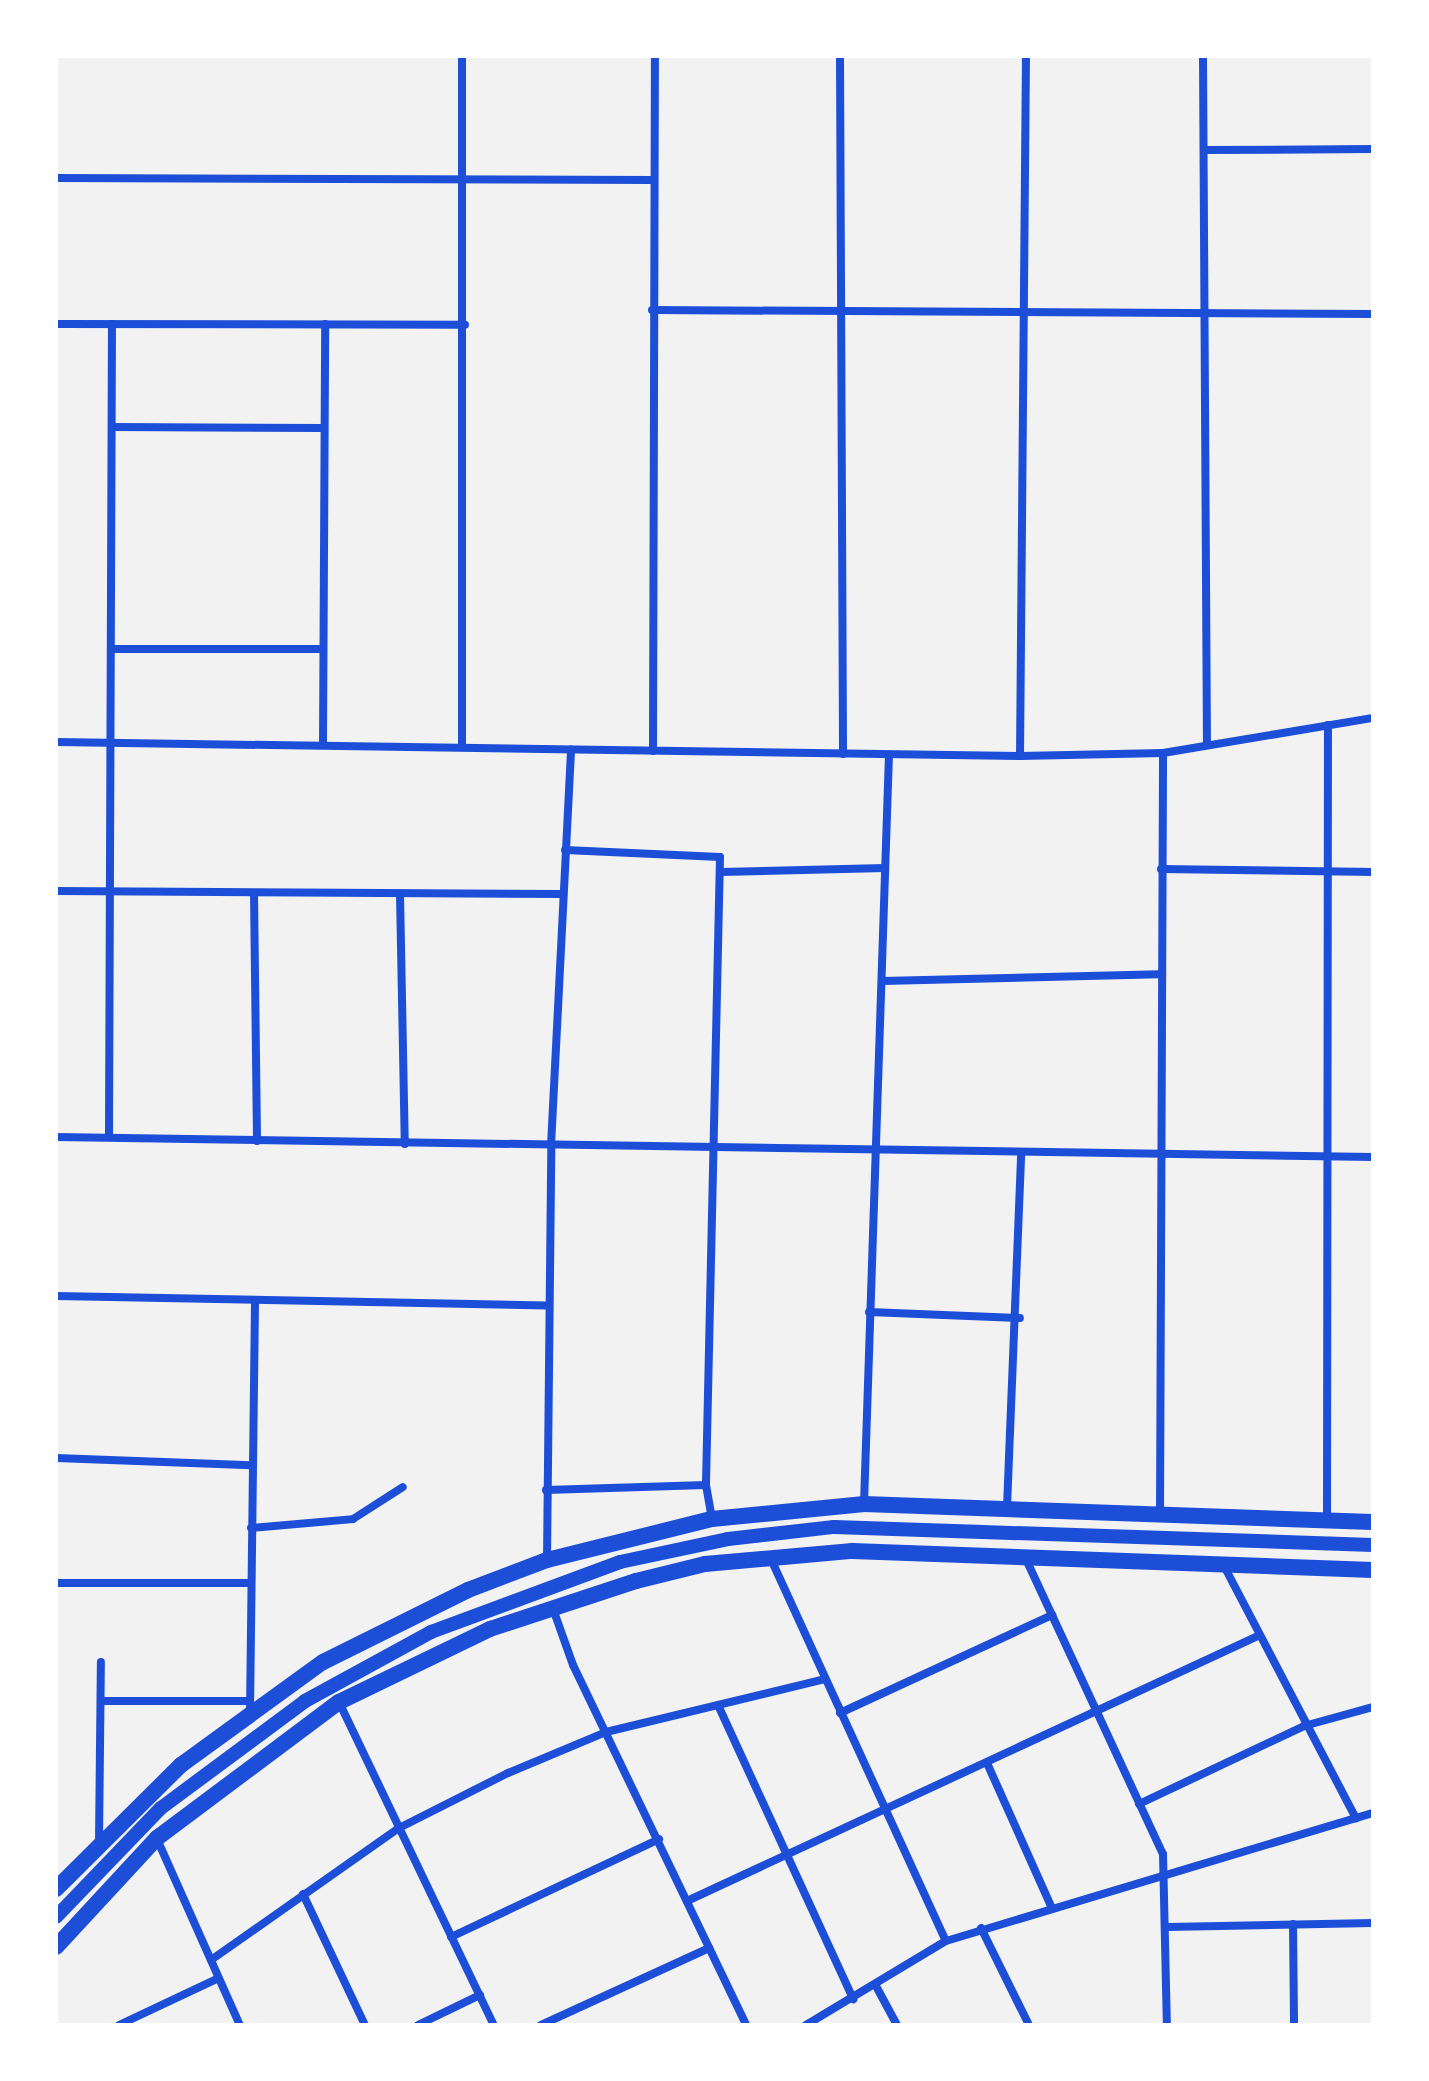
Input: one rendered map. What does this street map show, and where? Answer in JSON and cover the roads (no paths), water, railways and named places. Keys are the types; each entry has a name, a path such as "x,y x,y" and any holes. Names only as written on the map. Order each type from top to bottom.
{"main road":[{"path":"56,1889 99,1842 250,1707 323,1662 401,1621 547,1560 712,1519 864,1504 1373,1522"},
{"path":"56,1947 157,1838 339,1702 552,1605 705,1564 770,1556 1025,1556 1373,1570"}],"street":[{"path":"462,56 465,325 462,747"},
{"path":"653,751 655,56"},
{"path":"840,56 843,754"},
{"path":"1020,756 1027,313 1026,56"},
{"path":"1203,56 1207,314 1207,744"},
{"path":"1204,150 1373,149"},
{"path":"56,178 653,180"},
{"path":"652,310 1373,314"},
{"path":"56,324 465,325"},
{"path":"109,1137 112,324"},
{"path":"323,744 320,649 325,324"},
{"path":"112,427 322,428"},
{"path":"111,649 320,649"},
{"path":"56,742 1020,756 1163,753 1373,718"},
{"path":"1327,1520 1328,725"},
{"path":"547,1560 547,1305 551,1146 571,750"},
{"path":"1160,1515 1159,974 1163,753"},
{"path":"864,1504 889,756"},
{"path":"565,850 720,857 706,1485 712,1519"},
{"path":"721,872 885,868"},
{"path":"1161,869 1373,872"},
{"path":"56,891 562,894"},
{"path":"254,893 257,1141"},
{"path":"400,894 405,1144"},
{"path":"882,981 1159,974"},
{"path":"56,1137 876,1153 1373,1157"},
{"path":"1007,1507 1020,1318 1021,1154"},
{"path":"56,1296 547,1305"},
{"path":"101,1701 250,1707 255,1300"},
{"path":"869,1312 1020,1318"},
{"path":"56,1458 251,1465"},
{"path":"546,1490 706,1485"},
{"path":"251,1528 353,1519 403,1487"},
{"path":"56,1917 161,1808 305,1701 431,1632 620,1562 728,1539 847,1527 1373,1545"},
{"path":"770,1556 946,1941"},
{"path":"1025,1556 1139,1804 1166,1875 1167,2025"},
{"path":"1222,1564 1304,1726 1356,1818"},
{"path":"56,1583 250,1583"},
{"path":"552,1605 606,1732 746,2025"},
{"path":"840,1713 1052,1615"},
{"path":"687,1901 1258,1636"},
{"path":"99,1842 101,1662"},
{"path":"211,1960 399,1828 606,1732 825,1679"},
{"path":"339,1702 494,2025"},
{"path":"718,1705 785,1857 853,1999"},
{"path":"1139,1804 1304,1726 1373,1707"},
{"path":"987,1763 1052,1908"},
{"path":"806,2025 876,1986 946,1941 981,1928 1373,1813"},
{"path":"157,1838 240,2025"},
{"path":"451,1937 659,1839"},
{"path":"303,1894 365,2025"},
{"path":"1167,1927 1373,1923"},
{"path":"1293,1924 1294,2025"},
{"path":"981,1928 1029,2025"},
{"path":"541,2025 709,1948"},
{"path":"119,2025 219,1978"},
{"path":"876,1986 897,2025"},
{"path":"418,2025 480,1995"}]}
